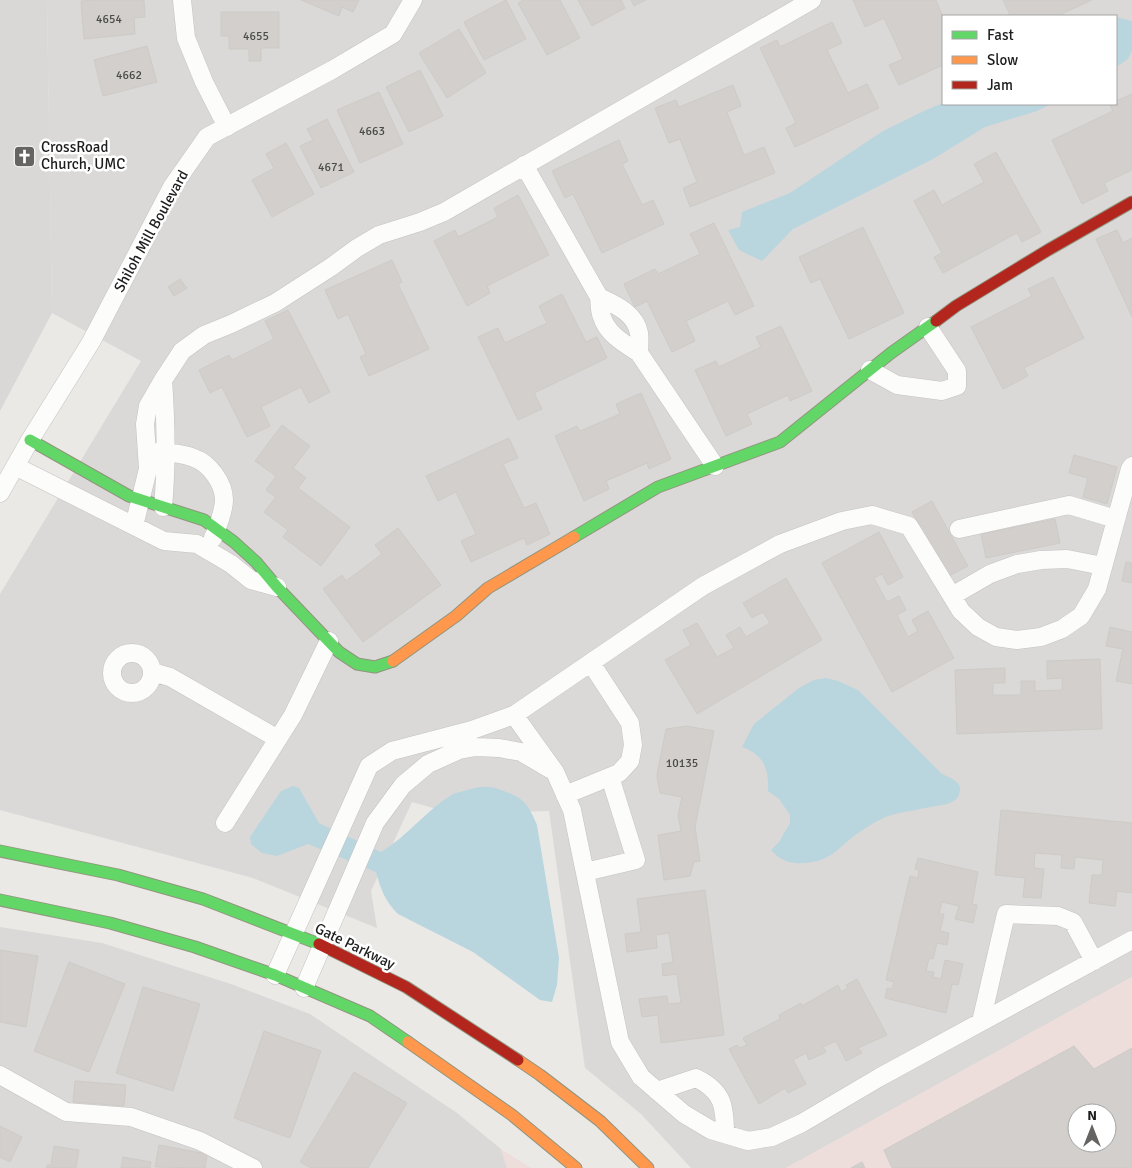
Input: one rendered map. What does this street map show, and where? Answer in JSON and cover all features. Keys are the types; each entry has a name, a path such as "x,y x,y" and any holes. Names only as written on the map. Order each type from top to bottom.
{"main road":[{"path":"30,440 129,496 204,520 234,542 256,562 339,652 357,664 375,667 392,662 456,616 488,588 658,487 780,442 891,353 956,306 1132,202"},
{"name":"Gate Parkway","path":"0,851 118,875 203,899 322,946 406,987 540,1075 600,1121 648,1168"},
{"path":"0,900 110,923 195,947 275,975 370,1016 512,1115 576,1168"}],"street":[{"path":"182,0 186,38 204,82 227,127"},
{"name":"Shiloh Mill Boulevard","path":"0,493 30,440 92,342 172,187 207,137 332,70 393,34 413,0"},
{"path":"134,526 148,469 145,424 148,406 182,351 204,335 275,303 379,235 444,212 812,0"},
{"path":"524,165 599,297 602,317 608,329 621,342 639,353 715,466"},
{"path":"599,297 620,307 634,320 639,334 639,353"},
{"path":"870,370 897,385 942,391 956,386 957,371 928,327"},
{"path":"163,380 166,452 163,507"},
{"path":"147,452 166,452 195,458 210,469 221,484 224,500 217,530 207,550"},
{"path":"15,466 164,541 197,544 231,564 250,580 277,586"},
{"path":"275,975 369,766 392,751 472,730 514,715 703,586 780,544 842,521 872,515 909,526 961,611 978,627 996,638 1016,640 1041,638 1062,629 1081,616 1097,589 1132,466"},
{"path":"959,529 1069,505 1116,519"},
{"path":"952,596 990,574 1016,564 1041,560 1067,559 1104,566"},
{"path":"225,822 293,715 329,641"},
{"path":"566,795 618,773 630,761 633,745 630,723 591,663"},
{"path":"152,672 170,677 278,739"},
{"path":"514,715 554,772 572,810 620,1042 641,1078 684,1114 711,1130 748,1141 772,1137 802,1123 880,1077 1132,940"},
{"path":"304,988 375,823 403,785 428,764 459,750 476,747 499,748 521,752 554,772"},
{"path":"585,872 636,860 610,776"},
{"path":"982,1022 1006,914 1058,916 1073,922 1094,961"},
{"path":"0,1075 66,1112 131,1117 200,1141 230,1163 253,1168"},
{"path":"657,1091 696,1078 708,1084 718,1096 725,1113 725,1134"}],"shaded area":[{"name":"CrossRoad Church, UMC","path":"0,0 47,0 52,313 0,411"},
{"path":"47,0 1132,0 1132,977 786,1168 691,1168 641,1114 585,1068 549,811 454,814 412,802 371,891 377,928 253,878 0,810 0,594 141,361 52,313"},
{"path":"0,927 102,943 231,984 310,1014 457,1113 501,1149 507,1168 0,1168"},
{"path":"1132,977 1132,1168 786,1168"},
{"path":"501,1149 531,1168 507,1168"}],"water":[{"path":"1117,17 1132,21 1132,50 1128,59 1117,66"},
{"path":"942,103 942,105 1049,105 1037,111 985,127 933,159 793,229 762,261 739,250 728,230 740,227 742,212 790,193 883,131"},
{"path":"826,678 858,690 942,774 958,783 960,790 956,799 948,803 891,815 872,824 833,854 823,859 804,863 792,863 781,859 771,850 779,842 790,823 790,815 779,799 768,791 764,764 755,754 742,747 754,724 799,688 814,680"},
{"path":"293,786 299,788 319,823 381,852 391,846 443,800 453,794 475,788 490,787 520,799 528,807 537,825 559,958 557,985 552,1002 540,1000 473,952 398,914 384,895 376,872 308,844 277,856 262,853 251,844 250,837 281,791"}],"building":[{"path":"144,0 145,17 134,18 135,34 84,39 81,1"},
{"path":"301,0 359,0 353,12 342,7 339,16"},
{"path":"506,0 526,39 484,60 464,22"},
{"path":"524,0 560,0 580,38 547,55 518,3"},
{"path":"578,0 621,0 625,8 592,26"},
{"path":"631,0 646,0 634,6"},
{"path":"853,0 936,0 942,15 942,65 899,85 889,65 903,59 884,18 865,27"},
{"path":"1003,0 1092,0 1059,15 1008,15 1010,14"},
{"path":"221,12 279,12 279,48 261,48 261,61 249,61 249,49 229,49 229,36 221,36"},
{"path":"832,22 842,43 827,50 848,93 867,84 879,108 795,147 786,128 796,123 760,48 777,40 780,47"},
{"path":"459,29 486,73 447,98 419,53"},
{"path":"147,46 157,82 103,96 94,60"},
{"path":"420,70 443,116 409,132 386,87"},
{"path":"733,85 741,106 727,112 744,155 764,147 775,173 690,207 683,188 697,182 680,139 669,143 655,108 676,100 679,107"},
{"path":"379,92 403,144 360,163 337,110"},
{"path":"1132,94 1132,170 1104,183 1108,191 1082,204 1052,140 1113,111 1110,105 1117,105 1117,101"},
{"path":"327,119 354,172 321,188 300,146 313,140 307,129"},
{"path":"619,140 628,161 622,164 642,205 653,200 664,224 602,253 573,194 565,198 552,171"},
{"path":"286,143 314,194 272,217 252,180 274,168 266,154"},
{"path":"996,152 1041,232 1022,242 1017,233 943,273 934,257 942,253 914,201 934,190 942,205 984,182 974,164"},
{"path":"518,195 549,255 487,286 490,293 467,306 434,241 455,230 458,237 498,217 494,208"},
{"path":"714,223 754,306 735,315 728,301 686,321 695,341 672,352 647,301 635,307 624,284 655,269 658,274 700,254 690,234"},
{"path":"863,227 904,313 849,339 820,279 811,283 799,257"},
{"path":"1117,230 1123,243 1132,238 1132,317 1096,239"},
{"path":"392,260 402,282 398,284 429,349 369,376 360,357 366,354 348,314 338,319 325,290"},
{"path":"1053,277 1084,338 1024,368 1028,376 1003,389 971,327 1032,296 1028,289"},
{"path":"180,279 187,288 174,296 168,287"},
{"path":"562,294 586,342 597,337 607,358 534,393 542,409 518,420 478,337 498,328 505,343 547,323 539,306"},
{"path":"288,310 330,392 309,403 301,387 261,407 270,426 247,437 222,387 210,393 199,370 229,355 232,360 274,339 265,321"},
{"path":"781,326 812,391 790,401 788,395 747,414 752,424 726,436 695,370 716,361 719,367 761,347 756,337"},
{"path":"641,393 671,459 649,469 647,463 606,481 609,489 584,501 555,436 577,426 580,431 620,414 616,404"},
{"path":"282,425 310,446 293,468 306,478 298,488 350,527 321,566 283,537 288,530 264,512 276,497 266,490 276,476 255,461"},
{"path":"509,438 518,458 503,464 524,508 536,503 550,534 527,545 524,538 471,562 461,541 476,534 456,492 438,501 426,476"},
{"path":"1074,455 1117,467 1107,504 1083,497 1088,478 1069,473"},
{"path":"932,501 968,566 947,577 912,512"},
{"path":"1055,519 1060,543 986,558 981,534"},
{"path":"398,528 441,585 363,642 323,589 342,575 346,581 382,554 375,545"},
{"path":"879,532 903,577 888,585 882,574 874,578 887,602 899,596 906,610 897,615 908,637 918,631 912,620 928,611 954,658 892,692 822,563"},
{"path":"1126,562 1132,563 1132,583 1122,581"},
{"path":"786,578 822,640 697,714 665,660 691,645 683,630 697,623 717,657 734,648 726,635 740,627 746,637 770,623 763,612 752,618 743,603"},
{"path":"1110,627 1132,632 1132,684 1116,681 1123,649 1106,646"},
{"path":"1100,659 1102,729 957,734 955,670 1005,668 1005,683 993,683 993,695 1021,695 1021,681 1035,681 1035,691 1062,690 1062,678 1047,679 1047,661"},
{"path":"687,726 714,731 695,827 700,861 694,862 690,876 664,880 658,835 681,831 678,815 682,797 660,793 657,776 658,769 666,729"},
{"path":"1001,810 1132,823 1132,893 1117,891 1115,906 1089,903 1092,875 1102,875 1103,860 1075,857 1074,869 1061,868 1062,855 1035,853 1034,868 1044,869 1041,898 1023,897 1025,878 995,875"},
{"path":"918,858 978,872 972,904 977,905 973,923 955,919 959,906 942,902 939,914 944,914 940,931 949,933 947,945 937,943 933,959 929,958 926,971 934,972 933,977 941,979 945,960 963,964 958,985 952,984 946,1013 885,998 887,988 892,989 894,982 886,980 910,876 918,878 919,870 915,869"},
{"path":"705,890 724,1035 661,1043 658,1015 642,1017 639,999 667,996 668,1004 681,1003 677,974 663,976 662,964 673,962 669,933 656,935 657,948 627,952 625,934 641,932 637,899"},
{"path":"0,950 38,956 26,1027 0,1022"},
{"path":"69,962 125,984 89,1072 34,1051"},
{"path":"857,979 887,1035 858,1048 862,1053 846,1061 836,1041 823,1047 826,1052 809,1060 806,1053 793,1060 806,1084 788,1093 785,1088 759,1104 729,1049 737,1045 740,1048 747,1045 743,1038 780,1019 779,1015 801,1003 802,1006 838,985 841,992 848,988 846,985"},
{"path":"143,987 200,1004 173,1091 116,1073"},
{"path":"264,1031 321,1051 290,1138 234,1118"},
{"path":"1074,1046 1094,1069 1132,1048 1132,1168 892,1168 884,1150"},
{"path":"354,1072 407,1103 368,1168 311,1168 300,1162"},
{"path":"75,1081 126,1085 124,1106 73,1102"},
{"path":"0,1126 22,1137 10,1162 0,1157"},
{"path":"159,1145 207,1154 205,1168 155,1167"},
{"path":"54,1146 79,1150 76,1168 47,1168 47,1165 51,1165"},
{"path":"123,1157 151,1162 150,1168 121,1168"},
{"path":"862,1162 865,1168 851,1168"}],"traffic: fast":[{"path":"574,537 658,487 780,442 891,353 936,321"},
{"path":"30,440 129,496 204,520 234,542 256,562 277,587 339,652 357,664 375,667 393,661"},
{"path":"0,851 118,875 203,899 319,944"},
{"path":"0,900 110,923 195,947 275,975 370,1016 408,1042"}],"traffic: slow":[{"path":"393,661 456,616 488,588 574,537"},
{"path":"408,1042 512,1115 576,1168"},
{"path":"518,1060 600,1121 648,1168"}],"traffic: jam":[{"path":"936,321 956,306 1048,250 1132,202"},
{"path":"319,944 406,987 518,1060"}],"place":[{"name":"CrossRoad Church, UMC","path":"25,156"}]}
